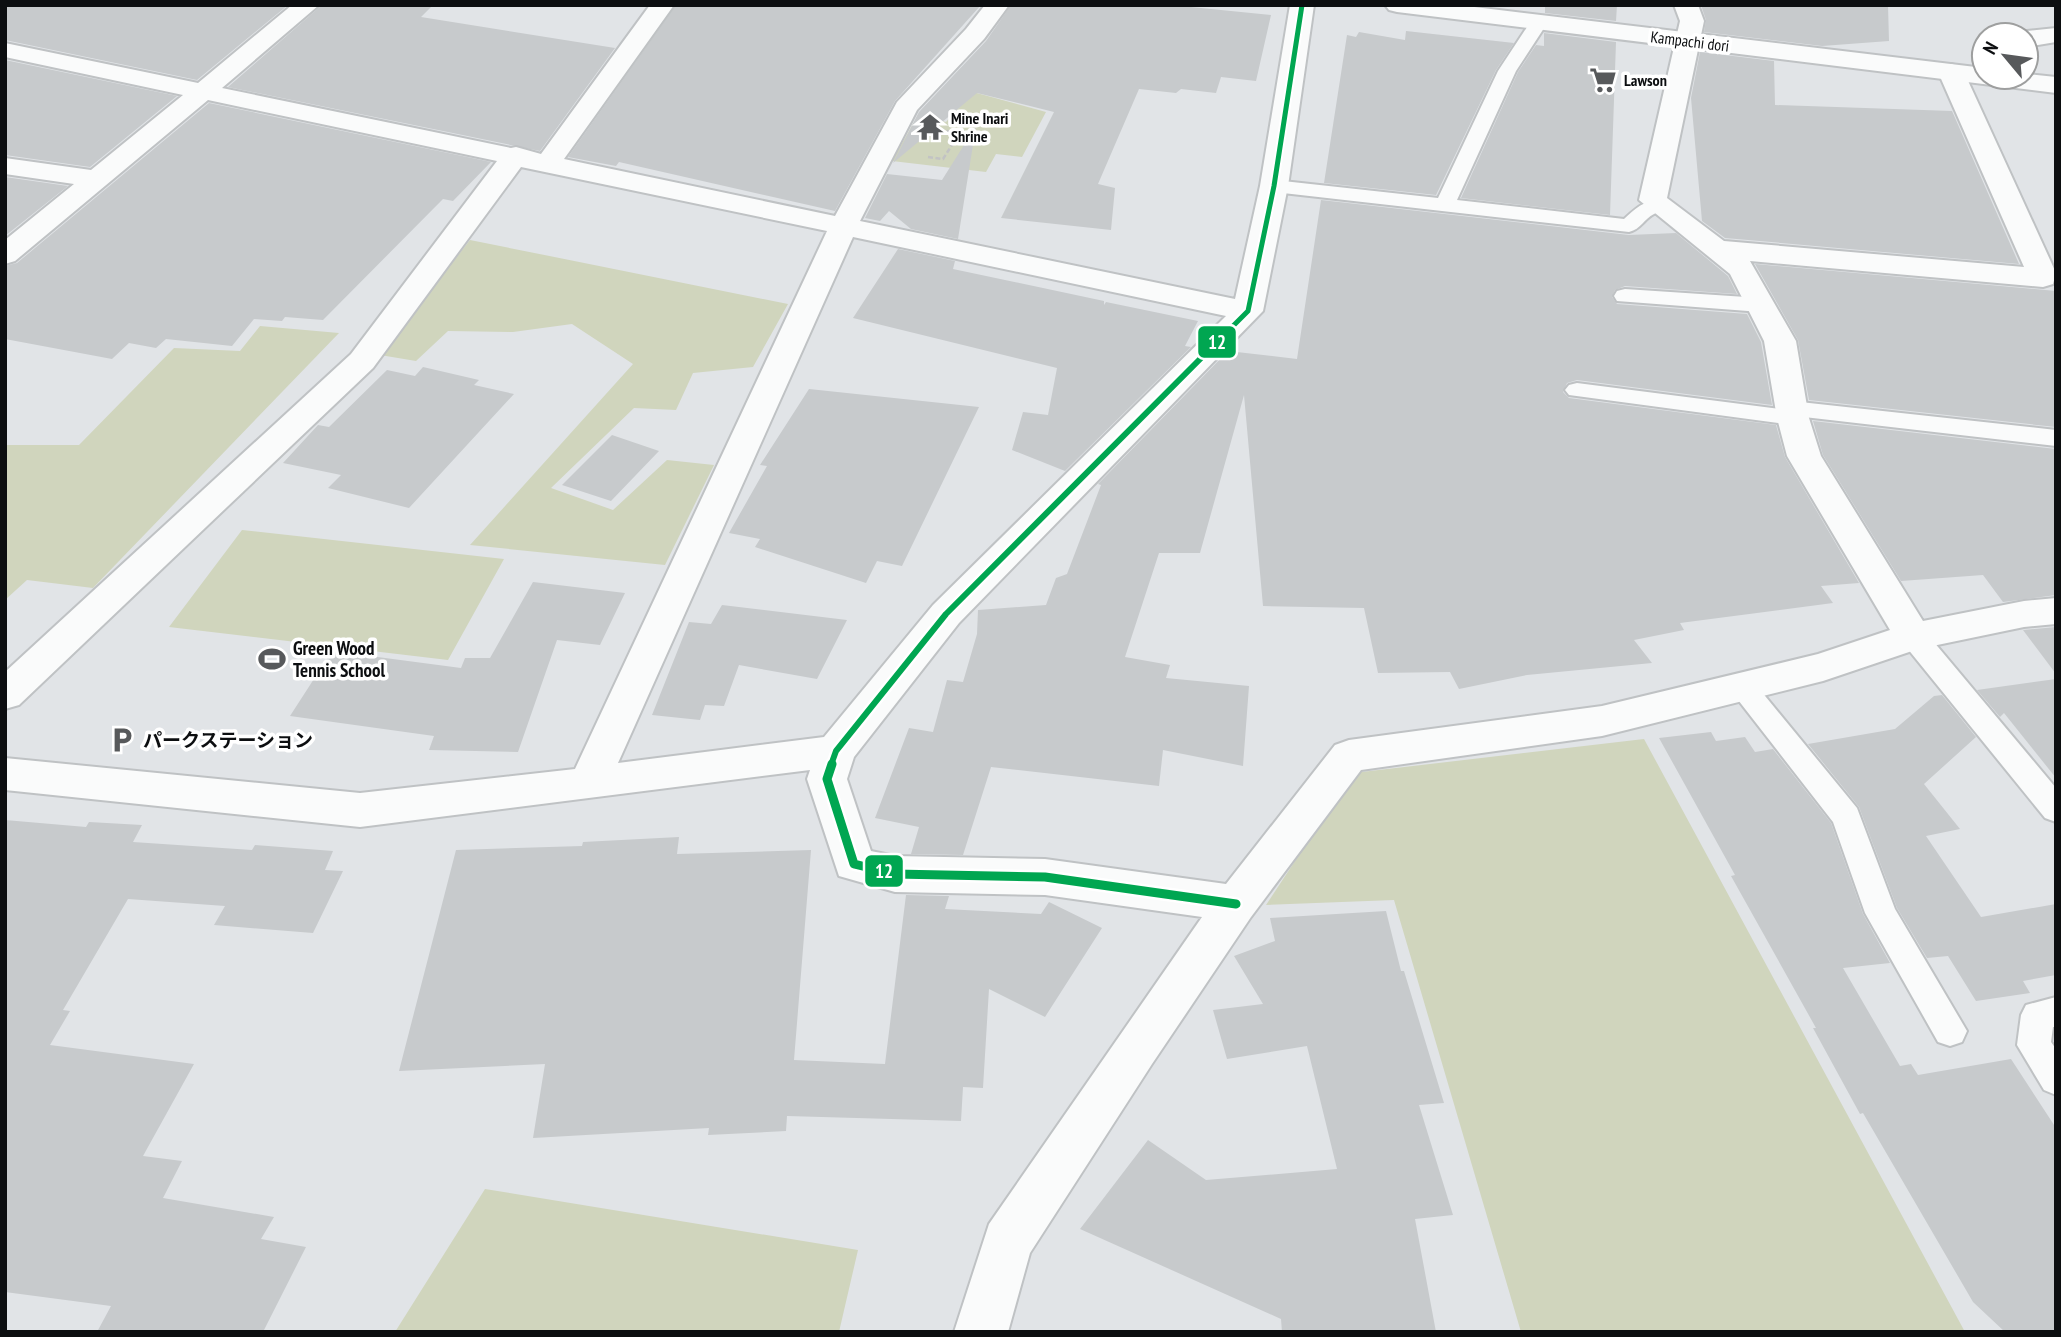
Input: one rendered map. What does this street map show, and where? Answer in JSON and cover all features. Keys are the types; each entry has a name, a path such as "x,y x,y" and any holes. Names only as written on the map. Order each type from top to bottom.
{"street":[{"path":"5,256 307,5"},
{"path":"548,163 662,5"},
{"path":"589,783 843,227 906,107 975,34 997,5"},
{"path":"1236,904 1045,877 895,874 854,864 827,779 836,751 946,614 1248,311 1275,186 1302,5"},
{"name":"Kampachi dori","path":"1397,5 1688,22 1970,53"},
{"path":"1688,22 1653,200 1742,269 1780,341 1792,413 1804,456 1913,636"},
{"name":"Kampachi dori","path":"1688,22 1970,74"},
{"path":"5,50 516,155 843,227 1248,311"},
{"path":"1716,249 2043,278 1951,72"},
{"path":"5,695 362,361 516,155"},
{"path":"5,166 96,179"},
{"path":"981,1332 1007,1242 1135,1049 1236,904 1349,756 1602,720 1823,667 1913,636 2024,614 2056,611"},
{"path":"5,774 360,810 836,751"}],"lane":[{"path":"1445,204 1507,71 1546,14"},
{"path":"1275,186 1629,226 1647,209 1660,205"},
{"path":"1625,296 1760,305"},
{"path":"1577,390 2056,438"},
{"path":"1913,636 2056,810"},
{"path":"1742,687 1846,817 1881,912 1950,1031"},
{"path":"2056,1012 2038,1016 2034,1045 2056,1079"}],"path":[{"path":"917,156 943,159 959,134 935,128"}],"green space":[{"path":"973,92 1046,112 1022,157 996,154 986,172 892,161 918,115 946,122"},
{"path":"470,240 788,304 753,367 693,373 676,410 634,408 551,488 613,510 667,460 714,465 665,565 470,545 633,364 572,324 513,332 448,331 416,361 380,355"},
{"path":"260,326 339,333 93,588 27,580 5,600 5,445 79,445 174,348 240,351"},
{"path":"242,530 504,559 448,660 169,627"},
{"path":"1644,739 1965,1332 1521,1332 1394,900 1266,905 1353,773"},
{"path":"485,1189 858,1250 839,1332 395,1332"}],"building":[{"path":"5,5 288,5 197,80 5,40"},
{"path":"322,5 433,5 421,17 615,48 540,151 228,87"},
{"path":"676,5 981,5 895,101 835,211 619,162 616,166 568,157"},
{"path":"1011,5 1171,5 1271,15 1256,81 1221,77 1216,93 1181,89 1176,93 1139,89 1098,184 1115,188 1111,230 1001,218 1054,112 977,93 893,163 919,112 986,41"},
{"path":"1545,5 1617,5 1616,21 1545,13"},
{"path":"1701,5 1888,5 1889,41 1822,46 1704,32 1706,20"},
{"path":"1406,31 1514,43 1496,70 1436,195 1324,183 1347,35 1356,37 1359,32 1405,40"},
{"path":"1544,33 1616,42 1610,215 1461,198 1518,72 1536,45 1544,46"},
{"path":"1700,52 1774,61 1775,105 1952,111 2019,264 1725,238 1702,221 1691,98"},
{"path":"5,60 177,96 90,167 5,155"},
{"path":"209,103 491,162 453,201 443,199 323,320 285,317 282,321 254,319 232,346 166,339 156,348 129,343 112,359 5,339 5,266 17,263"},
{"path":"976,126 958,239 911,229 889,211 880,221 865,218 887,174 942,180"},
{"path":"5,177 68,186 5,236"},
{"path":"1321,200 1629,235 1676,233 1728,276 1737,294 1625,286 1615,290 1612,297 1617,304 1747,314 1761,342 1772,405 1577,380 1567,383 1563,392 1569,398 1776,425 1785,457 1859,583 1821,586 1833,603 1680,623 1684,630 1634,640 1652,663 1527,675 1459,689 1450,672 1378,673 1364,608 1263,606 1244,395 1200,553 1159,553 1125,657 1170,665 1166,678 1249,686 1243,766 1163,750 1159,786 991,767 963,855 911,854 919,827 875,818 909,728 933,732 947,680 963,682 977,634 978,610 1046,605 1056,578 1067,574 1101,485 1098,484 1228,351 1297,359"},
{"path":"898,249 955,261 953,269 1104,301 1104,305 1106,302 1198,321 1185,346 1191,347 1065,471 1012,450 1023,412 1048,415 1057,368 853,318"},
{"path":"1755,264 2056,291 2056,427 1809,400 1798,340"},
{"path":"423,367 479,380 474,385 514,394 409,508 328,488 341,475 283,463 318,425 329,427 387,370 415,376"},
{"path":"809,389 979,407 902,566 877,561 866,583 755,547 760,539 729,533 767,466 760,465"},
{"path":"1813,421 2056,449 2056,595 2003,602 1983,575 1901,581 1823,455"},
{"path":"612,435 659,451 611,501 562,485"},
{"path":"533,582 625,593 600,645 557,640 518,752 429,750 434,736 290,716 332,651 461,668 465,658 490,658"},
{"path":"722,605 847,620 817,679 739,665 724,706 705,705 700,720 652,715 689,622 711,624"},
{"path":"2056,627 2056,674 2023,630"},
{"path":"2056,679 2056,778 2004,713 2000,717 1977,690"},
{"path":"1942,695 1976,737 1924,784 1960,829 1926,836 1981,917 2056,904 2056,975 2023,981 2030,993 1976,1001 1948,956 1927,958 1897,908 1859,807 1808,744 1895,729 1934,696"},
{"path":"1711,732 1716,741 1745,737 1755,752 1773,749 1831,823 1863,914 1890,963 1843,968 1900,1066 1911,1064 1918,1075 2011,1059 2056,1128 2056,1332 2005,1332 1973,1302 1863,1113 1860,1114 1813,1028 1816,1028 1731,876 1735,875 1659,738"},
{"path":"5,820 86,827 89,822 142,825 133,842 252,850 255,845 333,851 325,870 343,871 313,933 214,925 225,906 128,899 63,1010 70,1011 50,1045 194,1064 143,1156 182,1161 163,1198 274,1217 261,1239 306,1247 263,1332 97,1332 111,1306 5,1292"},
{"path":"679,837 677,854 811,850 794,1060 885,1064 906,895 949,896 945,909 1041,914 1049,902 1102,928 1045,1017 989,989 983,1088 963,1087 961,1121 787,1116 786,1131 708,1135 709,1128 533,1138 545,1064 399,1071 456,850 582,846 583,842"},
{"path":"1386,911 1401,971 1404,971 1444,1103 1419,1105 1453,1215 1415,1219 1436,1332 1282,1332 1281,1319 1080,1229 1148,1140 1206,1180 1337,1169 1307,1046 1227,1059 1213,1010 1263,1004 1234,956 1275,941 1270,918"}],"transit line":[{"name":"12","path":"1236,904 1045,877 895,874 854,864 827,779 836,751 946,614 1248,311 1274,186 1302,5"}],"place":[{"name":"Lawson","path":"1603,80"},
{"name":"Mine Inari Shrine","path":"930,127"},
{"name":"Green Wood Tennis School","path":"272,659"},
{"name":"パークステーション","path":"122,740"}]}
